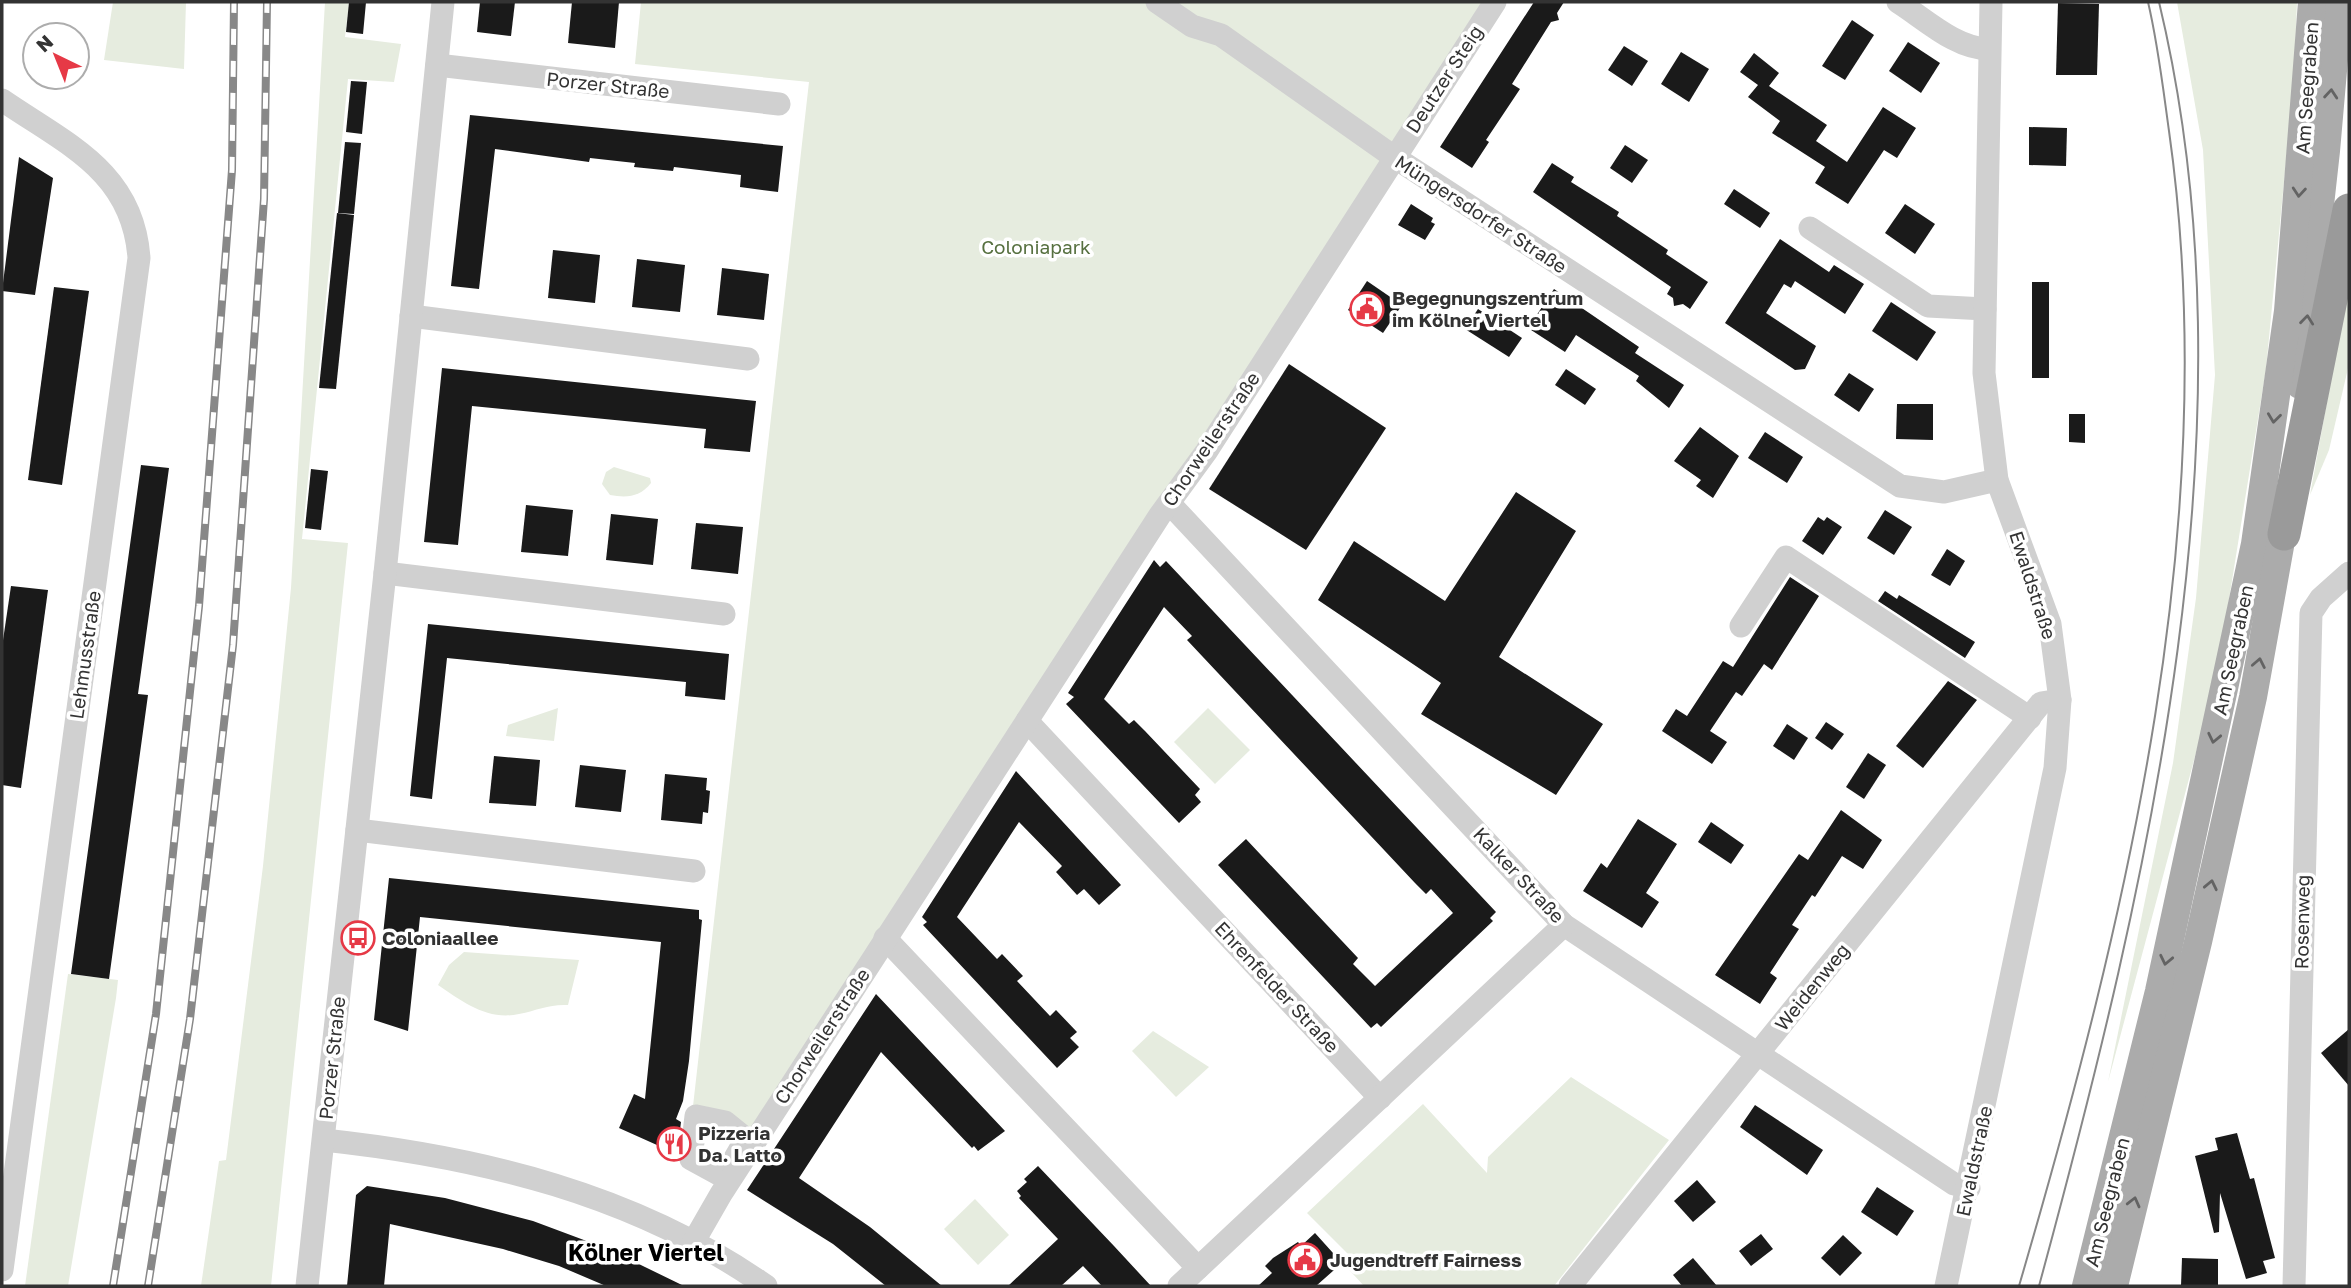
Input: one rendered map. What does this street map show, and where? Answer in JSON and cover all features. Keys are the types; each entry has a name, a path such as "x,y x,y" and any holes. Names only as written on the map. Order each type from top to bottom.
{"highway":[{"path":"2284,534 2349,211"}],"main road":[{"name":"Am Seegraben","path":"2086,1286 2159,991 2255,544 2288,311 2312,2"},
{"name":"Am Seegraben","path":"2114,1286 2199,942 2253,696 2284,534 2326,151 2339,2"}],"street":[{"name":"Porzer Straße","path":"307,1286 385,573 443,2"},
{"name":"Müngersdorfer Straße","path":"1157,2 1192,26 1221,35 1394,157 1900,486 1944,492 1997,480"},
{"name":"Deutzer Steig","path":"1394,157 1495,2"},
{"path":"1898,2 1961,43 1975,49 1990,49"},
{"name":"Ewaldstraße","path":"1946,1286 1969,1188 2055,768 2060,700 2050,624 1997,480 1984,373 1991,2"},
{"name":"Porzer Straße","path":"437,65 779,104"},
{"name":"Lehmusstraße","path":"2,100 107,176 120,191 133,219 139,258 2,1270"},
{"name":"Chorweilerstraße","path":"694,1241 728,1182 885,938 1394,157"},
{"path":"1810,228 1928,306 1985,309"},
{"path":"411,316 748,359"},
{"name":"Kalker Straße","path":"1170,504 1564,925 1954,1184 1969,1188"},
{"path":"1741,626 1786,556 2030,718"},
{"path":"385,573 724,614"},
{"name":"Rosenweg","path":"2294,1286 2311,613 2322,598 2349,573"},
{"name":"Weidenweg","path":"1570,1286 2041,703 2060,700"},
{"name":"Ehrenfelder Straße","path":"1027,721 1380,1098"},
{"path":"357,830 694,871"},
{"path":"1179,1286 1564,925"},
{"path":"885,938 1198,1268"},
{"path":"324,1140 422,1152 514,1171 595,1197 694,1241 766,1286"}],"green space":[{"path":"113,2 186,2 184,69 104,60"},
{"path":"325,2 349,2 345,37 401,44 394,82 348,79 302,539 348,543 271,1286 201,1286 219,1161 226,1160 263,866 291,588"},
{"name":"Coloniapark","path":"641,2 1485,2 746,1139 692,1115 809,82 635,64"},
{"path":"2177,2 2297,2 2294,78 2266,369 2217,674 2108,1082 2173,763 2196,598 2215,375 2203,150"},
{"path":"2349,281 2349,364 2329,450 2310,495"},
{"path":"614,467 650,478 651,483 633,495 610,495 602,484 606,472"},
{"path":"558,708 554,741 506,736 508,725"},
{"path":"1208,708 1250,750 1215,784 1174,742"},
{"path":"464,952 579,960 568,1005 549,1006 508,1015 476,1009 438,985 449,965"},
{"path":"68,974 118,980 116,998 68,1286 25,1286"},
{"path":"1153,1031 1209,1067 1176,1097 1132,1051"},
{"path":"1571,1077 1669,1140 1554,1286 1364,1286 1342,1262 1350,1256 1307,1213 1423,1104 1487,1173 1488,1157"},
{"path":"975,1199 1009,1235 978,1265 944,1229"}],"building":[{"path":"349,2 366,2 363,34 346,32"},
{"path":"480,2 515,2 511,36 477,32"},
{"path":"572,2 619,2 615,48 568,43"},
{"path":"1534,2 1564,2 1557,13 1559,20 1551,22 1512,84 1520,89 1486,140 1489,142 1472,168 1440,147"},
{"path":"2058,3 2099,4 2097,75 2056,75"},
{"path":"1852,20 1874,35 1845,80 1822,66"},
{"path":"1908,42 1940,63 1921,93 1889,71"},
{"path":"1624,46 1648,61 1632,86 1608,70"},
{"path":"1681,52 1709,69 1689,102 1661,84"},
{"path":"1754,53 1779,73 1769,86 1827,125 1816,141 1847,162 1883,107 1916,128 1897,158 1884,150 1848,204 1815,183 1825,167 1772,133 1780,121 1748,97 1758,85 1740,72"},
{"path":"351,81 367,82 362,134 346,132"},
{"path":"470,115 783,146 778,192 740,187 741,175 674,167 673,171 634,167 635,163 590,158 589,162 495,149 479,289 451,286"},
{"path":"2029,127 2067,128 2066,166 2029,165"},
{"path":"345,142 361,143 354,214 338,213"},
{"path":"1625,145 1648,160 1632,183 1610,168"},
{"path":"19,157 53,178 35,295 2,291"},
{"path":"1552,163 1574,177 1571,182 1619,212 1617,216 1668,250 1666,254 1708,282 1690,309 1683,304 1674,306 1673,298 1667,294 1671,287 1533,192"},
{"path":"1734,189 1770,213 1760,228 1724,204"},
{"path":"1411,204 1433,218 1431,222 1435,224 1425,240 1398,225"},
{"path":"1905,204 1935,224 1915,254 1885,233"},
{"path":"337,213 354,215 336,389 319,388"},
{"path":"1780,239 1829,272 1834,265 1864,284 1845,314 1795,281 1791,288 1784,284 1766,313 1816,346 1805,369 1795,370 1725,323"},
{"path":"553,250 600,255 595,303 548,298"},
{"path":"637,259 685,265 680,312 632,307"},
{"path":"722,268 769,274 764,320 717,315"},
{"path":"1367,281 1402,305 1383,333 1348,310"},
{"path":"2032,282 2049,282 2049,378 2032,378"},
{"path":"54,287 89,291 62,485 28,480"},
{"path":"1554,289 1639,347 1635,353 1684,385 1669,408 1636,381 1639,376 1576,335 1565,352 1528,328"},
{"path":"1891,302 1936,332 1917,361 1872,331"},
{"path":"1478,309 1522,338 1509,357 1465,329"},
{"path":"1289,364 1386,428 1306,550 1209,489"},
{"path":"442,368 756,401 750,452 704,448 706,429 472,406 458,545 424,542"},
{"path":"1566,369 1596,389 1585,405 1555,385"},
{"path":"1849,373 1874,389 1859,412 1834,395"},
{"path":"1897,404 1933,404 1933,440 1896,439"},
{"path":"2069,414 2085,414 2085,443 2069,442"},
{"path":"1700,427 1739,456 1713,498 1696,486 1701,480 1674,461"},
{"path":"1765,432 1803,457 1787,483 1748,458"},
{"path":"141,465 169,468 138,694 148,695 109,979 71,974"},
{"path":"311,469 328,471 321,530 305,528"},
{"path":"1516,492 1576,531 1499,657 1603,724 1556,795 1421,714 1441,683 1318,600 1354,541 1445,601"},
{"path":"526,505 573,510 568,556 521,552"},
{"path":"1885,510 1912,527 1894,555 1867,538"},
{"path":"611,514 658,519 653,565 606,560"},
{"path":"1818,517 1824,521 1827,517 1842,527 1823,555 1802,541"},
{"path":"696,523 743,527 738,574 691,569"},
{"path":"1947,549 1965,561 1950,586 1931,575"},
{"path":"1154,560 1160,567 1166,561 1496,912 1490,918 1493,921 1381,1027 1377,1023 1371,1028 1218,865 1246,839 1358,958 1353,964 1375,986 1453,913 1431,889 1426,894 1415,883 1187,640 1192,636 1164,607 1104,699 1129,724 1134,720 1200,789 1195,795 1201,802 1179,823 1066,704 1074,697 1068,693"},
{"path":"1790,577 1819,596 1772,670 1764,664 1742,696 1736,692 1710,731 1727,742 1712,764 1662,731 1676,709 1687,716 1723,661 1733,667"},
{"path":"11,586 48,590 21,788 2,785 2,647"},
{"path":"1885,591 1897,599 1899,595 1975,642 1965,658 1878,601"},
{"path":"428,624 729,654 725,700 685,696 686,682 447,658 432,799 410,796"},
{"path":"1948,681 1977,700 1923,768 1896,746"},
{"path":"1826,722 1844,734 1832,750 1815,738"},
{"path":"1787,724 1808,738 1794,760 1773,746"},
{"path":"1868,753 1886,765 1864,799 1846,787"},
{"path":"494,756 540,760 536,806 489,803"},
{"path":"580,765 626,770 621,812 575,807"},
{"path":"1016,771 1121,885 1099,905 1084,889 1077,895 1056,872 1062,866 1019,822 957,917 997,959 1002,954 1023,976 1017,981 1050,1016 1056,1010 1077,1032 1070,1038 1079,1047 1057,1068 923,925 927,922 922,917"},
{"path":"665,774 707,778 706,790 710,791 708,813 703,812 702,824 661,820"},
{"path":"1841,810 1882,840 1863,869 1842,856 1815,897 1812,895 1792,925 1799,929 1770,973 1777,978 1760,1004 1715,975 1799,854 1808,860"},
{"path":"1638,819 1677,844 1646,893 1659,902 1642,928 1583,891 1601,863 1607,868"},
{"path":"1711,822 1744,845 1731,864 1698,842"},
{"path":"389,878 699,910 699,919 702,920 689,1061 683,1101 676,1119 681,1122 677,1154 619,1128 634,1094 645,1099 661,942 420,917 408,1031 374,1020"},
{"path":"876,994 1005,1131 978,1151 974,1146 972,1148 881,1052 799,1178 870,1227 942,1286 886,1286 833,1244 747,1190"},
{"path":"2349,1029 2349,1086 2321,1053"},
{"path":"1755,1105 1823,1150 1807,1175 1740,1127"},
{"path":"2237,1133 2250,1179 2254,1178 2275,1258 2263,1261 2267,1273 2246,1279 2220,1193 2219,1232 2214,1233 2195,1156 2218,1150 2215,1138"},
{"path":"1038,1166 1151,1286 1102,1286 1083,1266 1061,1286 1008,1286 1058,1239 1019,1198 1021,1196 1017,1191 1027,1182 1024,1179"},
{"path":"1697,1180 1716,1202 1693,1222 1674,1201"},
{"path":"367,1186 445,1198 533,1221 608,1249 684,1286 606,1286 559,1266 503,1249 390,1224 384,1286 347,1286 356,1195"},
{"path":"1877,1187 1914,1211 1897,1236 1861,1212"},
{"name":"Jugendtreff Fairness","path":"1315,1233 1342,1263 1316,1286 1258,1286 1272,1273 1265,1266 1273,1258 1298,1242 1301,1246"},
{"path":"1761,1234 1773,1249 1751,1266 1739,1251"},
{"path":"1843,1235 1862,1253 1840,1276 1821,1258"},
{"path":"1693,1258 1717,1286 1682,1286 1673,1275"},
{"path":"2182,1258 2218,1259 2218,1286 2181,1286"}],"tram line":[{"path":"2019,1286 2096,1004 2128,860 2155,715 2174,569 2184,423 2183,277 2169,131 2148,2"},
{"path":"2039,1286 2118,973 2152,812 2178,648 2194,485 2198,322 2187,160 2159,2"}],"railway":[{"path":"113,1286 156,1014 199,606 232,170 234,2"},
{"path":"148,1286 190,1019 233,645 264,199 267,2"}],"place":[{"name":"Begegnungszentrum im Kölner Viertel","path":"1367,309"},
{"name":"Coloniaallee","path":"358,938"},
{"name":"Pizzeria Da. Latto","path":"674,1144"},
{"name":"Jugendtreff Fairness","path":"1305,1260"}],"district":[{"name":"Kölner Viertel","path":"646,1253"}]}
